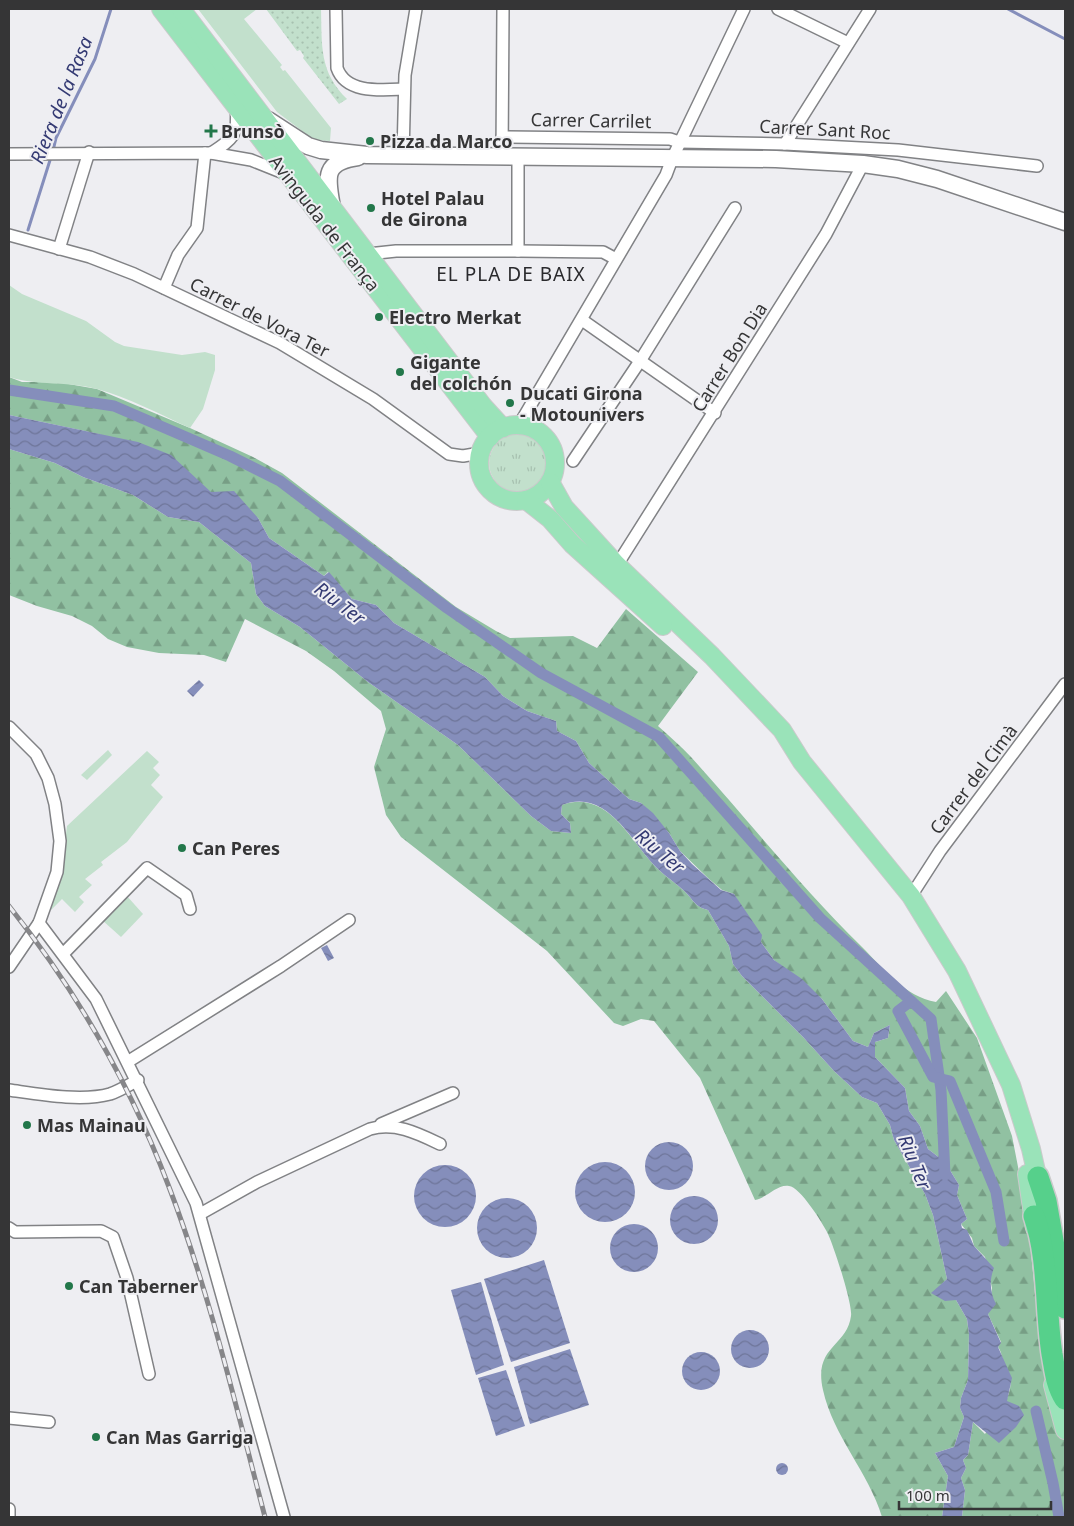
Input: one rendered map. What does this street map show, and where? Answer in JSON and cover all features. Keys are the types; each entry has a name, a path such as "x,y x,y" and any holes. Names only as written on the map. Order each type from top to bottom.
{"highway":[{"path":"1038,1177 1046,1201 1065,1308"},
{"path":"1034,1216 1041,1235 1054,1367 1059,1389 1065,1397"}],"main road":[{"name":"Avinguda de França","path":"161,9 289,176 504,430"},
{"name":"Avinguda de França","path":"181,9 504,430"},
{"path":"504,430 538,431 550,443 555,463 550,482 540,494 526,500 508,500 488,488 481,475 480,453 504,430"},
{"path":"550,482 564,508 617,565 706,650 782,730 794,752 911,896 957,971 1011,1086 1026,1129 1038,1177 1051,1308 1065,1397"},
{"path":"526,500 550,519 572,544 605,576 706,665 774,738 794,752"},
{"path":"1003,1072 1032,1197 1047,1351 1065,1430"}],"street":[{"path":"336,9 337,68 339,75 344,81 359,87 375,90 404,89"},
{"path":"403,155 404,89 416,9"},
{"path":"503,9 502,137 510,156 518,251"},
{"path":"504,430 582,320 666,175 744,9"},
{"path":"778,9 848,43"},
{"path":"785,144 870,9"},
{"path":"208,154 225,146 233,137 237,123 235,106"},
{"path":"266,118 308,146 321,150 367,155 825,160 863,164 898,169 937,179 1065,222"},
{"name":"Carrer Carrilet","path":"502,137 670,139 680,142"},
{"name":"Carrer Sant Roc","path":"680,142 785,144 898,150 969,160 1037,166"},
{"path":"59,249 89,152"},
{"path":"9,154 89,152 208,154 251,160 289,176"},
{"path":"164,288 178,255 197,228 208,154"},
{"path":"332,207 327,181 332,167 342,160 367,155"},
{"name":"Carrer Bon Dia","path":"617,565 715,413 826,234 863,164"},
{"path":"573,461 640,361 735,208"},
{"name":"Carrer de Vora Ter","path":"9,235 90,257 164,288 280,343 374,399 449,454 463,456 480,453"},
{"path":"368,254 396,251 603,252 616,259"},
{"path":"582,320 715,413"},
{"name":"Carrer del Cimà","path":"911,896 940,850 1065,684"},
{"path":"9,727 34,752 42,765 52,792 59,825 59,861 51,891 39,923 9,967"},
{"path":"63,954 147,868 186,895 190,909"},
{"path":"128,1061 281,966 349,920"},
{"path":"39,923 96,999 138,1080 200,1214 284,1517"},
{"path":"9,1090 68,1096 96,1096 110,1094 138,1080"},
{"path":"200,1214 257,1182 370,1129 453,1093"},
{"path":"370,1129 384,1126 398,1128 440,1144"},
{"path":"9,1228 15,1232 101,1230 113,1237 127,1278 149,1374"},
{"path":"9,1418 49,1422"},
{"path":"9,1509 9,1517"}],"green space":[{"path":"198,9 257,9 244,19 282,65 280,67 283,71 285,70 331,128 330,141 314,140 277,112"},
{"path":"266,9 321,9 322,46 327,68 331,79 347,99 339,104 303,58 304,56 300,50 297,51"},
{"path":"9,285 22,294 86,321 115,342 124,346 182,355 205,352 215,355 215,370 203,409 190,428 109,392 75,385 30,382 9,377"},
{"path":"9,377 22,382 57,382 97,389 253,457 282,473 456,607 510,638 573,636 597,648 626,609 698,672 658,726 691,757 818,901 895,981 914,994 936,1002 946,991 977,1038 1012,1136 1027,1213 1038,1322 1052,1396 1065,1438 1065,1517 962,1517 965,1490 961,1478 966,1468 963,1460 968,1455 973,1422 985,1434 1002,1409 1011,1383 998,1347 1001,1342 988,1314 992,1288 985,1257 974,1246 972,1238 961,1224 967,1219 957,1195 959,1185 945,1162 928,1149 920,1126 909,1111 905,1088 875,1057 875,1042 888,1038 890,1025 874,1033 868,1047 853,1041 822,999 774,960 761,942 734,894 722,890 709,879 680,851 669,833 641,803 629,799 589,763 576,741 557,731 556,721 527,711 503,696 485,677 394,623 376,605 352,599 328,572 324,576 269,538 258,518 99,434 9,415"},
{"path":"518,434 534,439 542,447 547,463 542,479 534,487 518,492 502,487 494,479 489,463 494,447 502,439"},
{"path":"9,449 55,463 83,477 133,495 168,517 199,522 251,563 256,594 265,606 300,627 368,682 458,745 531,816 551,831 571,833 570,823 561,814 562,805 577,802 591,804 603,809 625,829 656,868 685,892 696,904 708,910 729,946 733,964 742,976 834,1071 862,1097 877,1103 890,1125 894,1140 925,1194 933,1215 947,1279 941,1285 956,1300 967,1319 969,1334 968,1380 961,1398 960,1408 964,1417 954,1447 935,1453 948,1476 942,1517 882,1517 869,1485 835,1423 823,1390 821,1375 826,1355 844,1334 851,1316 846,1287 830,1238 810,1206 794,1188 789,1186 780,1187 755,1200 700,1078 654,1021 641,1019 623,1026 614,1023 547,951 401,837 386,815 374,767 386,729 381,711 334,671 306,651 245,619 226,662 204,655 159,653 127,647 108,639 92,626 72,616 37,606 9,595"},
{"path":"108,750 112,755 87,780 81,775"},
{"path":"147,751 159,762 153,768 160,775 151,785 163,797 127,842 101,862 103,865 85,879 92,885 79,897 84,902 75,912 62,899 51,910 49,908 61,875 67,826"},
{"path":"126,895 143,914 121,937 102,920"}],"water":[{"name":"Riu Ter","path":"9,415 138,442 171,455 211,492 234,491 258,518 269,538 324,576 329,572 352,599 376,605 394,623 485,677 503,696 527,711 556,721 557,731 576,741 589,763 629,799 641,803 653,813 680,851 692,864 721,890 734,894 762,935 761,942 774,960 802,979 822,999 853,1041 868,1047 874,1033 890,1025 888,1038 875,1042 875,1057 905,1088 909,1111 920,1126 928,1149 945,1162 959,1185 957,1195 967,1219 961,1224 962,1228 967,1230 974,1246 994,1268 991,1286 996,1304 988,1314 1001,1343 998,1347 1012,1378 1007,1401 1019,1406 1024,1415 1016,1427 999,1443 973,1422 968,1455 963,1460 966,1468 961,1478 965,1490 962,1517 942,1517 948,1476 935,1453 954,1447 964,1417 960,1408 961,1398 968,1380 969,1334 967,1319 956,1300 945,1301 931,1293 947,1279 933,1215 925,1194 894,1140 890,1125 877,1103 862,1097 834,1071 742,976 733,964 729,946 708,910 696,904 685,892 656,868 615,818 591,803 577,802 562,805 561,814 570,823 571,833 551,831 531,816 458,745 368,682 300,627 265,606 256,594 251,563 199,522 168,517 133,495 83,477 55,463 9,449"},
{"path":"199,680 204,685 193,697 187,691"},
{"path":"327,945 334,958 328,961 321,948"},
{"path":"664,1142 674,1142 683,1146 689,1152 692,1157 692,1175 683,1186 674,1190 664,1190 655,1186 649,1180 645,1171 645,1161 649,1152 655,1146"},
{"path":"599,1162 611,1162 622,1167 630,1175 635,1186 633,1204 622,1217 611,1222 599,1222 588,1217 580,1209 575,1198 575,1186 580,1175 588,1167"},
{"path":"445,1165 457,1168 467,1174 473,1184 476,1196 473,1208 467,1218 457,1224 445,1227 433,1224 423,1218 417,1208 414,1196 417,1184 423,1174 433,1168"},
{"path":"689,1196 699,1196 708,1200 714,1206 717,1211 717,1229 708,1240 699,1244 689,1244 680,1240 674,1234 670,1225 670,1215 674,1206 680,1200"},
{"path":"501,1198 513,1198 524,1203 532,1211 537,1222 535,1240 524,1253 513,1258 501,1258 490,1253 482,1245 477,1234 477,1222 482,1211 490,1203"},
{"path":"634,1224 643,1226 651,1231 656,1239 658,1248 656,1257 651,1265 643,1270 634,1272 625,1270 617,1265 612,1257 610,1248 612,1239 617,1231 625,1226"},
{"path":"544,1260 570,1343 511,1362 484,1279"},
{"path":"481,1282 504,1365 476,1375 451,1290"},
{"path":"750,1330 764,1335 769,1349 764,1363 750,1368 736,1363 731,1349 736,1335"},
{"path":"570,1349 589,1405 530,1424 514,1367"},
{"path":"701,1352 715,1357 720,1371 715,1385 701,1390 687,1385 682,1371 687,1357"},
{"path":"506,1370 525,1426 496,1436 478,1378"},
{"path":"784,1463 787,1464 787,1474 780,1475 777,1474 776,1467 777,1464"}],"waterway":[{"name":"Riera de la Rasa","path":"53,151 56,138 95,59 111,9"},
{"name":"Riera de la Rasa","path":"1008,9 1065,39"},
{"name":"Riera de la Rasa","path":"28,230 51,157"},
{"path":"9,390 114,406 230,456 280,481 447,608 541,673 659,737 820,918 931,1019 941,1090 945,1175"},
{"path":"911,1001 898,1011 933,1077 950,1081 996,1192 1004,1241"},
{"path":"1036,1411 1059,1517"}],"railway":[{"path":"9,906 57,971 100,1040 154,1149 184,1227 210,1309 265,1517"}],"place":[{"name":"Brunsò","path":"211,131"},
{"name":"Pizza da Marco","path":"370,141"},
{"name":"Hotel Palau de Girona","path":"371,208"},
{"name":"Electro Merkat","path":"379,317"},
{"name":"Gigante del colchón","path":"400,372"},
{"name":"Ducati Girona - Motounivers","path":"510,403"},
{"name":"Can Peres","path":"182,848"},
{"name":"Mas Mainau","path":"27,1125"},
{"name":"Can Taberner","path":"69,1286"},
{"name":"Can Mas Garriga","path":"96,1437"}],"district":[{"name":"EL PLA DE BAIX","path":"511,274"}]}
